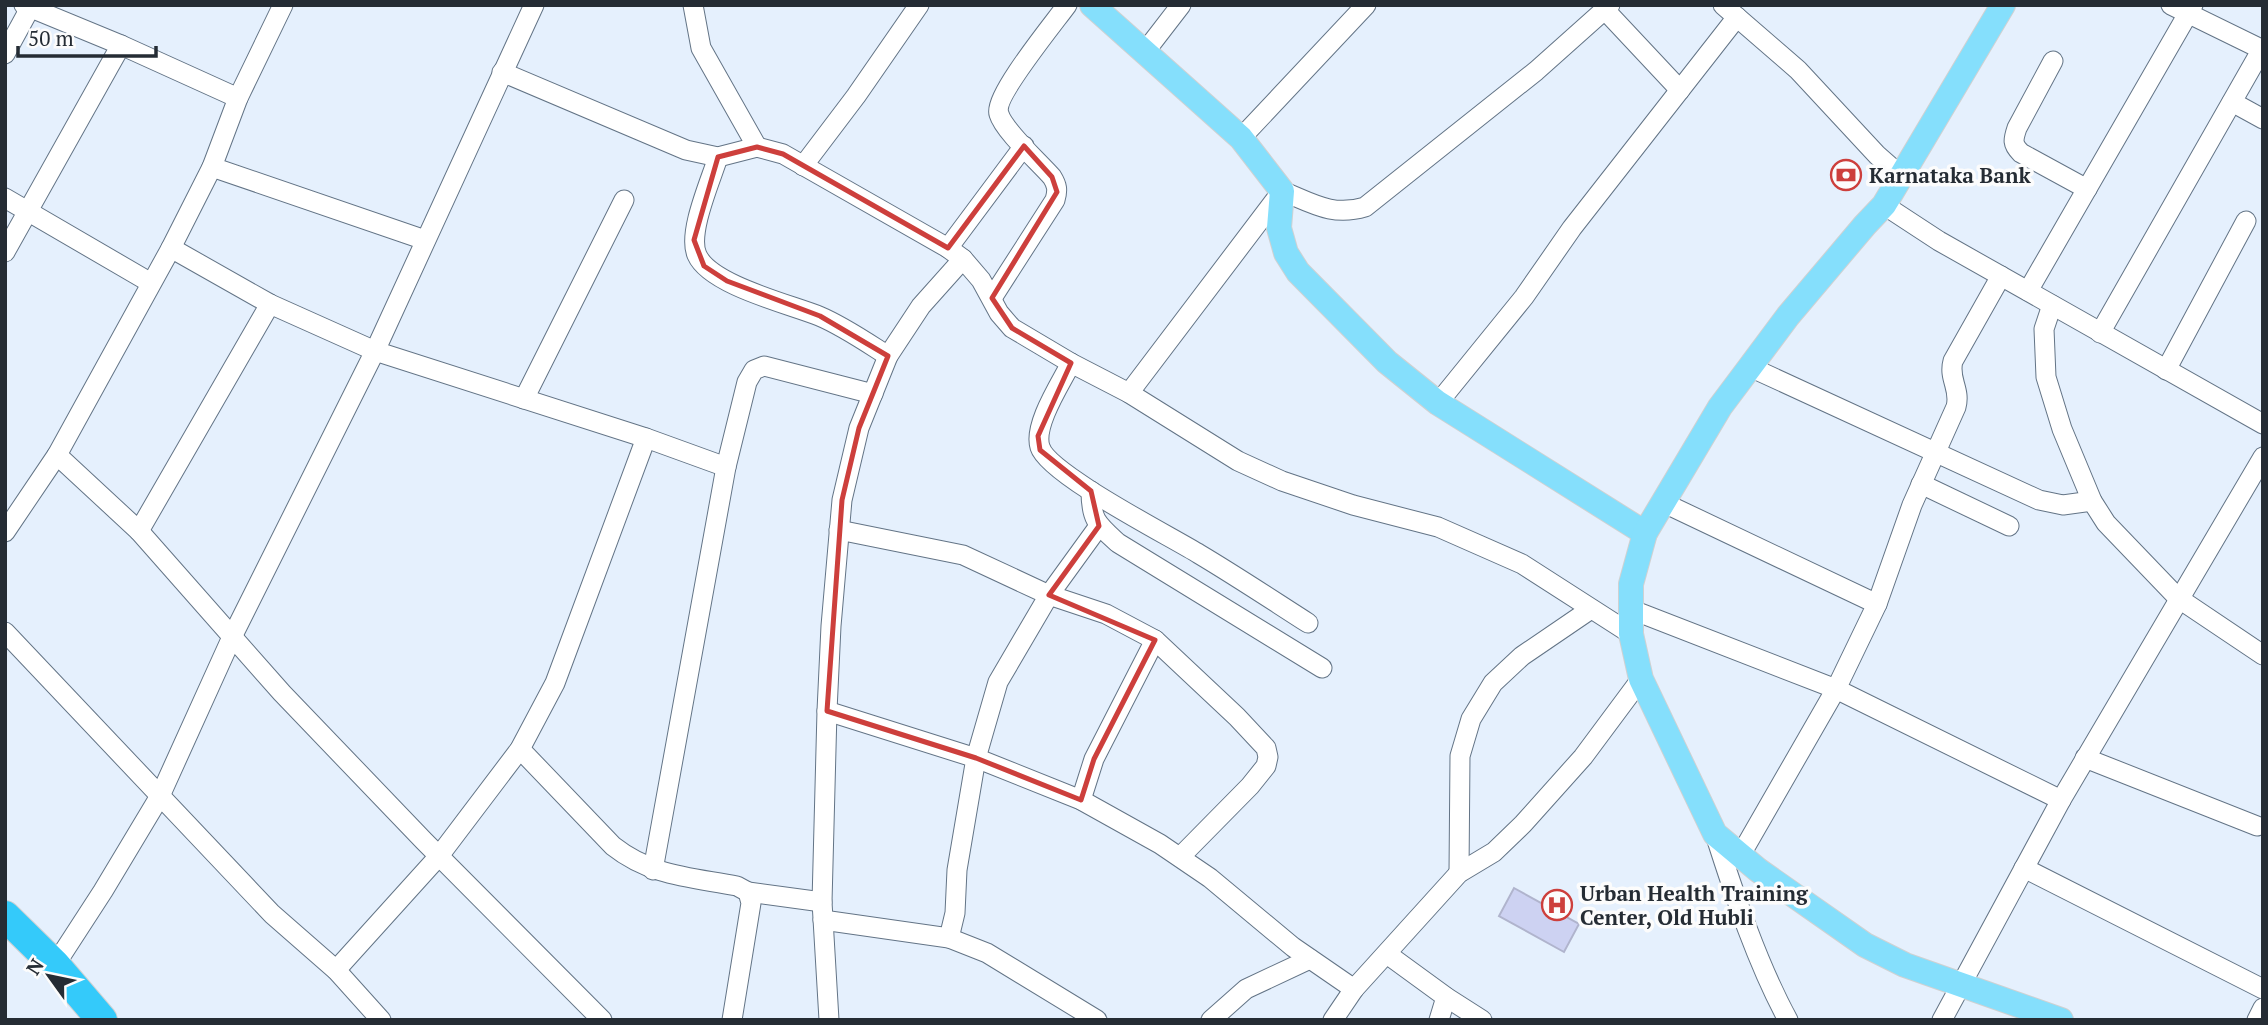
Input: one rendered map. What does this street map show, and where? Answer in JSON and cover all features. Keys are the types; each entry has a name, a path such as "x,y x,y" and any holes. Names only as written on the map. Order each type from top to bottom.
{"highway":[{"path":"5,916 55,965 102,1020"}],"main road":[{"path":"1091,5 1241,138 1282,191 1279,228 1286,253 1298,272 1387,362 1438,403 1645,533"},
{"path":"2003,5 1884,205 1788,316 1720,407 1645,533 1631,584 1629,609 1631,634 1641,679 1715,834 1758,870 1865,945 1905,965 2061,1020"}],"street":[{"path":"5,532 57,454 171,248 212,167 238,98 283,5"},
{"path":"55,965 160,796 232,637 375,351 534,5"},
{"path":"693,5 701,48 757,147"},
{"path":"803,166 919,5"},
{"path":"992,298 1055,200 1057,192 1057,184 1052,177 1002,123 997,111 1000,99 1067,5"},
{"path":"1144,53 1181,5"},
{"path":"1241,138 1366,5"},
{"path":"5,54 27,7 121,45 238,98"},
{"path":"1129,393 1282,191 1332,211 1349,212 1365,207 1536,71 1608,8 1680,90"},
{"path":"2028,291 2087,189 2184,8 2262,50 2100,333"},
{"path":"1438,403 1524,297 1573,228 1680,90 1730,11 1798,70 1877,155 1902,177"},
{"path":"5,252 121,45"},
{"path":"2053,61 2012,140 2021,153 2087,189"},
{"path":"502,72 686,150 718,157 757,147 783,154 955,253 981,279 999,313 1012,327 1071,363 1129,393 1238,461 1282,481 1353,505 1438,527 1522,564 1631,634"},
{"path":"2232,102 2263,119"},
{"path":"829,1020 822,911 827,711 839,530 842,500 853,450 888,356 1024,146"},
{"path":"718,157 694,240 696,254 704,266 727,281 820,316 888,356"},
{"path":"212,167 425,240"},
{"path":"5,198 151,283"},
{"path":"524,399 624,200"},
{"path":"1884,205 1939,241 2263,424"},
{"path":"2166,370 2246,221"},
{"path":"171,248 270,304 375,351 646,438 726,467"},
{"path":"1740,856 1836,689 1877,604 1921,484 1959,397 1951,370 1953,360 2001,276"},
{"path":"139,531 270,304"},
{"path":"2052,305 2044,329 2046,377 2062,429 2092,501 2106,523 2178,598 2263,655"},
{"path":"1071,363 1044,418 1038,436 1041,450 1052,462 1091,491 1198,553 1308,623"},
{"path":"653,870 726,467 747,382 754,370 764,366 873,394"},
{"path":"1750,367 2039,500 2063,505 2092,501"},
{"path":"336,970 439,856 520,749 555,683 646,438"},
{"path":"57,454 139,531 282,693 602,1020"},
{"path":"1942,1020 2061,800 2263,457"},
{"path":"1921,484 2009,526"},
{"path":"1091,491 1091,510 1099,526 1118,543 1322,668"},
{"path":"1664,503 1877,604"},
{"path":"949,938 955,913 957,870 976,758 998,682 1049,595 1099,526"},
{"path":"839,530 963,555 1049,595 1106,614 1155,640 1237,717 1266,748 1266,766 1180,858"},
{"path":"1460,873 1460,756 1471,719 1493,683 1522,656 1591,609"},
{"path":"1629,609 1836,689 2061,800"},
{"path":"5,632 272,914 336,970 381,1020"},
{"path":"1081,800 1094,759 1155,640"},
{"path":"1333,1020 1354,989 1460,873 1494,852 1523,824 1583,757 1641,679"},
{"path":"827,711 976,758 1081,800 1122,822 1210,878 1293,947 1354,989"},
{"path":"520,749 613,846 629,859 653,870 737,886 748,892 822,911 949,938 987,953 1097,1020"},
{"path":"2085,758 2257,826"},
{"path":"1715,834 1730,883 1777,1000 1788,1020"},
{"path":"2024,868 2263,989"},
{"path":"732,1020 751,903 748,892"},
{"path":"1387,954 1482,1020"},
{"path":"1211,1020 1246,989 1310,959"},
{"path":"1439,1020 1446,997"},
{"path":"2257,1020 2263,1008"}],"highlighted area":[{"path":"1024,146 1052,177 1057,192 992,298 1012,328 1071,363 1038,436 1040,450 1091,491 1099,526 1049,595 1155,640 1094,759 1081,800 976,758 827,711 842,500 859,428 888,356 820,316 727,281 704,266 694,240 718,157 757,147 783,154 948,248"}],"building":[{"path":"1514,888 1579,924 1564,952 1499,916"}],"place":[{"name":"Karnataka Bank","path":"1846,175"},
{"name":"Urban Health Training Center, Old Hubli","path":"1557,905"}]}
